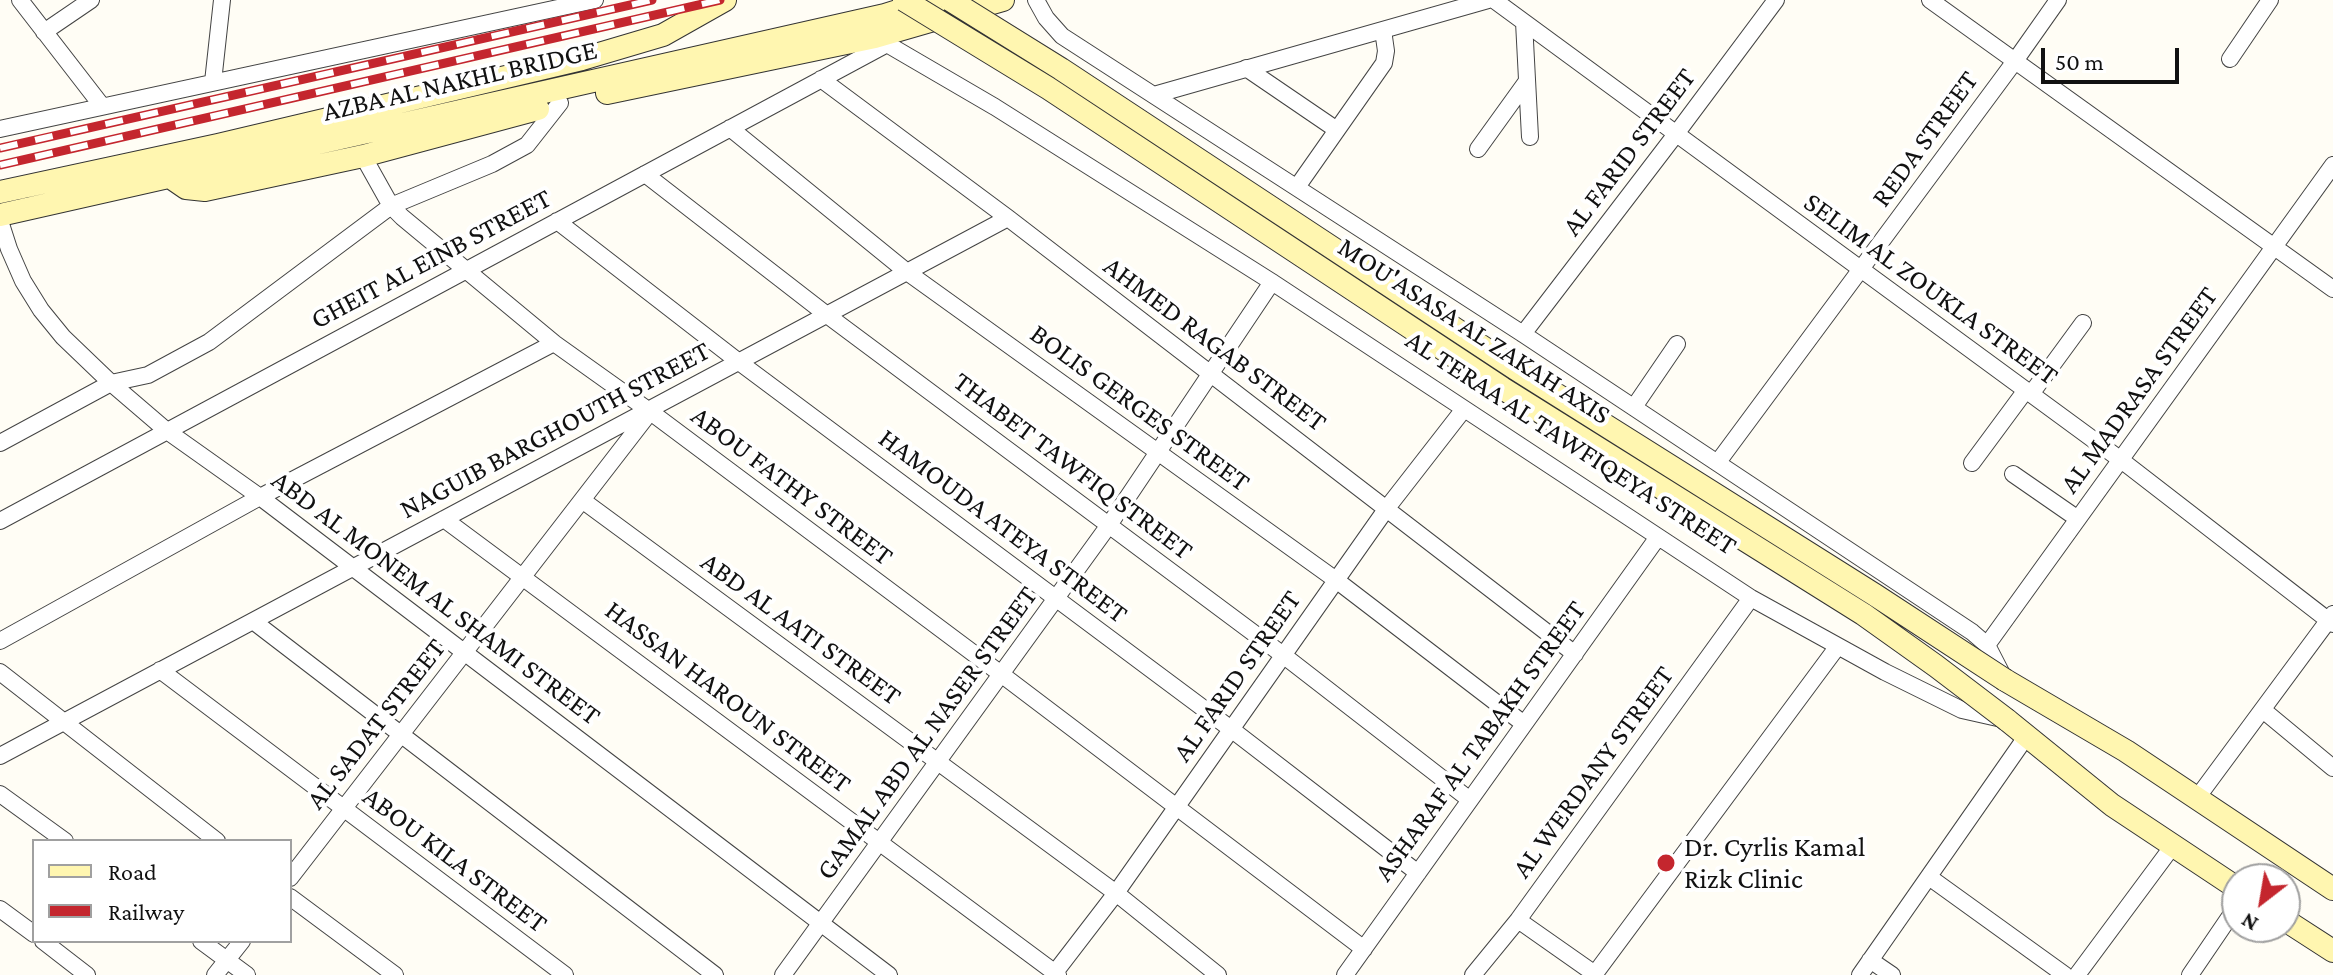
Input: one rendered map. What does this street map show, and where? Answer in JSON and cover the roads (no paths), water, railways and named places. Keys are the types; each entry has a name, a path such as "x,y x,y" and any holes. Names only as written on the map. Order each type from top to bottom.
{"main road":[{"name":"AZBA AL NAKHL BRIDGE","path":"0,218 79,187 218,145 638,44 683,25 725,0"},
{"name":"MOU'ASASA AL ZAKAH AXIS","path":"904,0 1048,88 1502,388 1863,614 2007,720"},
{"name":"AZBA AL NAKHL BRIDGE","path":"0,192 79,187 205,170 885,15 932,0"},
{"name":"MOU'ASASA AL ZAKAH AXIS","path":"950,0 1061,69 1516,369 1862,586 2005,680"},
{"path":"170,177 186,188 205,190 363,156 560,103 881,40 1003,0"},
{"path":"2005,680 2090,728 2333,889"},
{"name":"AL TERAA AL TAWFIQEYA STREET","path":"2007,720 2112,805 2221,878"},
{"path":"2301,930 2333,951"}],"street":[{"path":"20,0 102,106"},
{"path":"44,32 91,0"},
{"path":"213,82 222,0"},
{"path":"0,129 595,0"},
{"path":"1036,0 1046,18 1062,36 1523,334 1972,632 1987,645 2005,680"},
{"path":"1154,95 1488,0"},
{"name":"SELIM AL ZOUKLA STREET","path":"1494,0 2121,460 2331,619"},
{"name":"AL FARID STREET","path":"1523,334 1776,0"},
{"path":"1930,0 2333,289"},
{"name":"REDA STREET","path":"1718,462 2058,0"},
{"path":"2230,59 2270,0"},
{"path":"1524,22 1530,137"},
{"path":"1297,187 1384,63 1383,30"},
{"name":"AL TERAA AL TAWFIQEYA STREET","path":"881,40 995,107 1272,282 1751,598 1885,672 1962,710 2007,720"},
{"name":"GHEIT AL EINB STREET","path":"0,521 821,79 881,40"},
{"path":"1246,68 1337,130"},
{"name":"AHMED RAGAB STREET","path":"821,79 1008,218 1575,654"},
{"path":"1478,149 1527,81"},
{"path":"0,443 111,383 148,375 209,342 391,206 492,164 527,145 560,103"},
{"name":"BOLIS GERGES STREET","path":"730,128 907,272 1336,580 1524,724"},
{"name":"ABOU FATHY STREET","path":"363,156 391,206 420,234 554,343 1001,674 1364,949"},
{"name":"AL MADRASA STREET","path":"1987,645 2333,165"},
{"name":"THABET TAWFIQ STREET","path":"645,174 827,315 1283,655 1470,800"},
{"name":"ABD AL MONEM AL SHAMI STREET","path":"0,218 23,281 41,310 63,337 167,431 260,497 889,975"},
{"name":"NAGUIB BARGHOUTH STREET","path":"0,756 1008,218"},
{"name":"HAMOUDA ATEYA STREET","path":"557,221 739,362 1231,729 1418,873"},
{"name":"GAMAL ABD AL NASER STREET","path":"783,975 1109,525 1272,282"},
{"path":"1972,463 2083,323"},
{"path":"0,641 260,497 554,343"},
{"path":"1634,407 1677,344"},
{"name":"AL FARID STREET","path":"1055,974 1116,893 1387,508 1464,409"},
{"name":"AL SADAT STREET","path":"292,875 649,411"},
{"path":"2013,474 2078,519"},
{"name":"ABD AL AATI STREET","path":"582,500 1116,893 1218,975"},
{"name":"HASSAN HAROUN STREET","path":"444,519 1055,974"},
{"name":"ASHARAF AL TABAKH STREET","path":"1345,975 1658,537"},
{"name":"AL WERDANY STREET","path":"1473,975 1518,920 1751,598"},
{"path":"2197,798 2331,619"},
{"path":"253,621 715,975"},
{"path":"1518,920 1595,974 1838,646"},
{"name":"ABOU KILA STREET","path":"160,670 565,975"},
{"path":"0,672 214,839"},
{"path":"2263,710 2333,768"},
{"path":"1860,975 2026,737"},
{"path":"0,794 62,839"},
{"path":"2077,975 2172,847"},
{"path":"1929,877 2065,975"},
{"path":"292,898 395,975"},
{"path":"0,909 32,933"},
{"path":"2190,975 2221,929"},
{"path":"46,943 87,975"},
{"path":"204,943 247,975"},
{"path":"215,975 240,943"},
{"path":"1870,960 1892,975"}],"railway":[{"path":"0,148 652,0"},
{"path":"0,165 720,0"}],"place":[{"name":"Dr. Cyrlis Kamal Rizk Clinic","path":"1666,863"}]}
